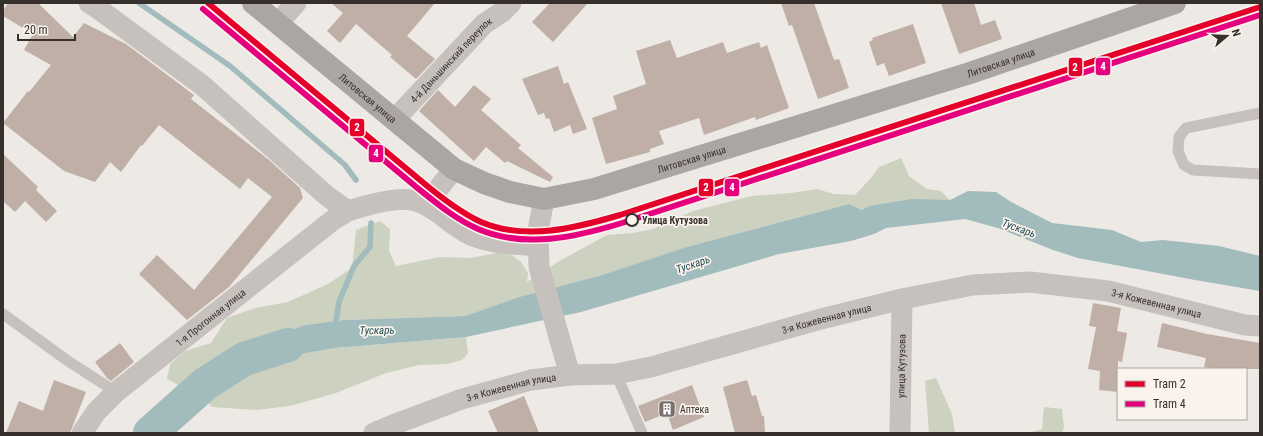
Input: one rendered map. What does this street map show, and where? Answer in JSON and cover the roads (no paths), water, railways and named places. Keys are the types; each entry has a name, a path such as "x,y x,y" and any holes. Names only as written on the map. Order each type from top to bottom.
{"main road":[{"name":"Литовская улица","path":"253,3 454,169 484,184 544,200 594,189 970,73 1175,3"}],"street":[{"path":"89,3 202,85 327,196 348,211"},
{"path":"278,23 296,3"},
{"name":"4-й Даньшинский переулок","path":"394,120 484,24 502,12 511,3"},
{"path":"454,169 426,204 445,219 471,235 496,242 538,246"},
{"name":"1-я Прогонная улица","path":"82,433 96,412 116,392 332,220 348,211 389,201 410,200 426,204"},
{"path":"544,200 538,231 539,266 570,375"},
{"name":"3-я Кожевенная улица","path":"374,433 400,425 462,399 530,380 570,375 616,374 651,367 821,319 902,299 973,285 1030,282 1108,291 1245,325 1260,326"},
{"name":"улица Кутузова","path":"900,433 902,299"}],"lane":[{"path":"1260,113 1186,128 1179,137 1178,151 1184,165 1193,170 1260,174"},
{"path":"3,314 68,361 116,392"},
{"path":"616,374 642,433"}],"water":[{"path":"968,191 996,192 1011,202 1052,223 1112,230 1141,242 1163,240 1219,246 1260,256 1260,291 1078,258 1053,250 998,228 965,219 886,228 874,234 851,241 779,254 581,312 466,337 335,348 295,355 271,362 243,359 205,384 159,433 134,433 165,406 178,385 190,381 228,352 305,325 344,320 465,316 519,297 602,275 683,248 849,204 862,210 869,206 912,199 950,200"}],"waterway":[{"path":"139,3 230,66 345,165 356,180"},
{"path":"335,327 339,302 354,266 370,247 371,223"},
{"name":"Тускарь","path":"150,433 205,384 244,359 288,345"}],"tram line":[{"name":"2","path":"208,3 449,203 481,222 498,228 533,232 569,228 620,215 1260,7"},
{"name":"4","path":"203,9 445,210 478,229 496,235 532,240 550,239 587,233 622,223 1260,15"}],"place":[{"name":"Улица Кутузова","path":"632,220"},
{"name":"Аптека","path":"667,409"}]}
